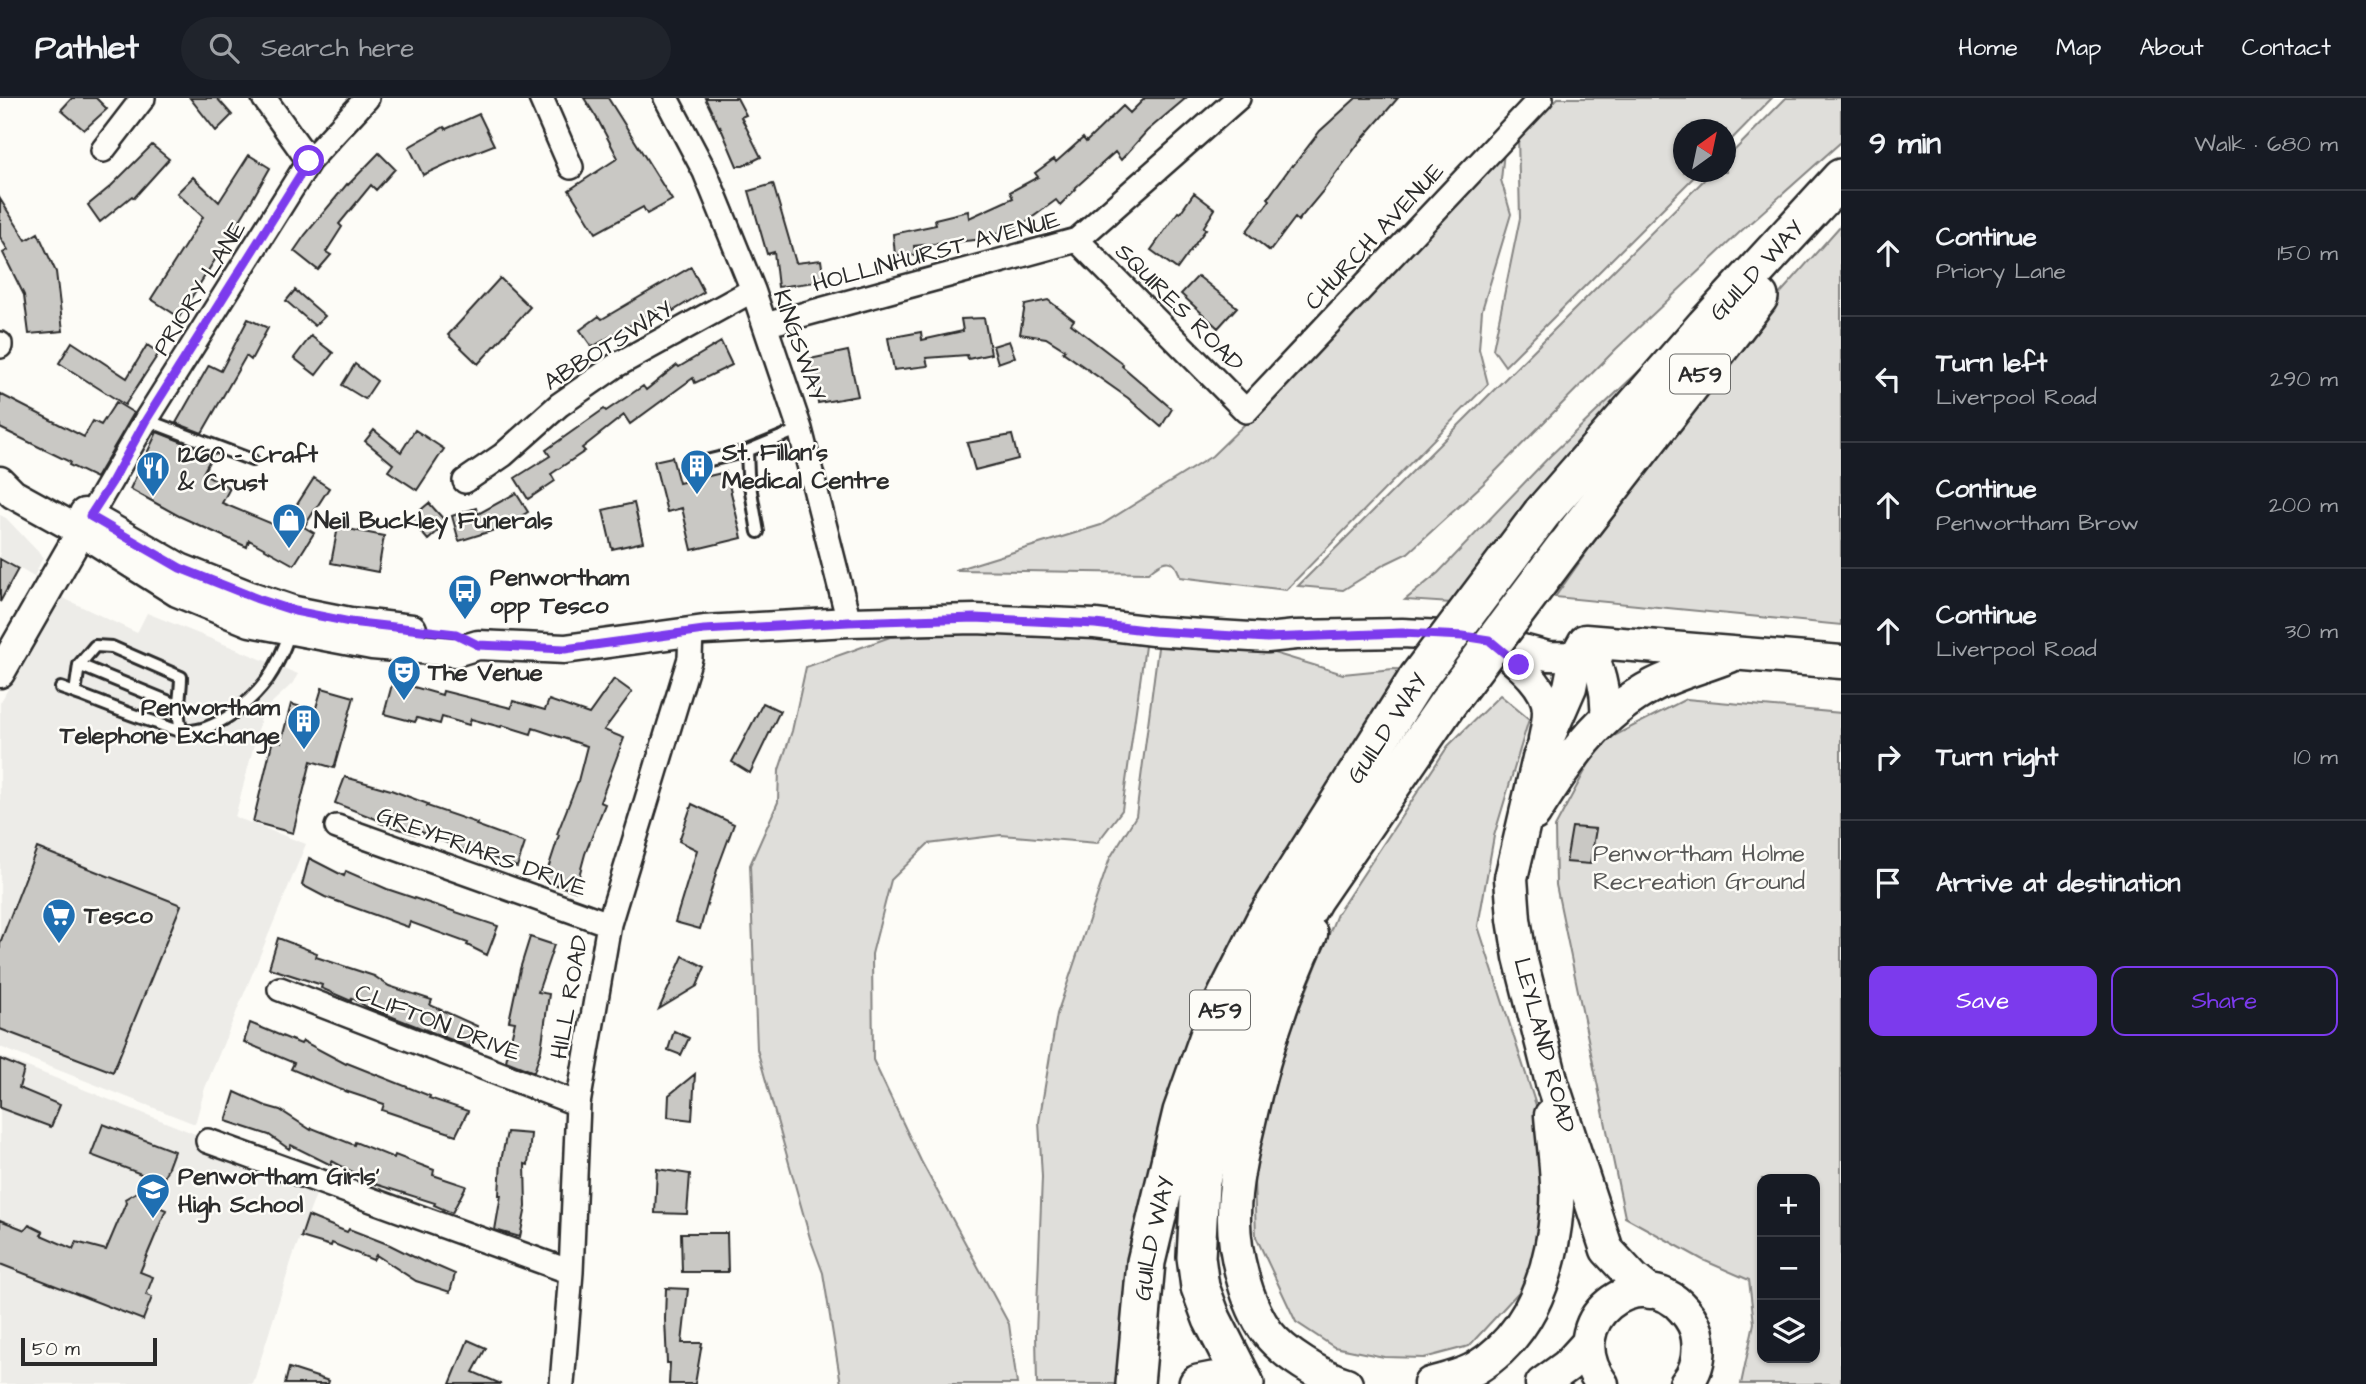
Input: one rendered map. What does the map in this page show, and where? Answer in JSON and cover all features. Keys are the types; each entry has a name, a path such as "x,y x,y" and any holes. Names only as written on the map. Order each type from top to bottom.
{"highway":[{"name":"GUILD WAY","path":"1135,1384 1146,1262 1182,1112 1215,1019 1265,920 1417,679 1542,513 1704,326 1841,178"},
{"name":"GUILD WAY","path":"1245,1384 1212,1319 1200,1287 1196,1257 1200,1185 1218,1114 1242,1042 1271,974 1314,898 1450,700 1764,290 1841,205"},
{"path":"1198,1384 1213,1381 1235,1384"}],"main road":[{"path":"1585,652 1739,653 1841,662"},
{"name":"LEYLAND ROAD","path":"1585,652 1539,758 1511,878 1514,919 1520,957 1552,1083 1607,1250 1650,1292 1666,1296 1680,1305 1691,1318 1699,1342 1693,1378"},
{"name":"LEYLAND ROAD","path":"1520,836 1573,752 1605,719 1655,685 1739,653"},
{"path":"1346,1384 1291,1354 1267,1331 1249,1296 1236,1252 1234,1214 1240,1160 1260,1072 1291,978 1353,844"},
{"path":"1430,1384 1474,1368 1493,1355 1529,1313 1543,1280 1552,1245 1557,1204 1551,1115 1552,1083"},
{"name":"LEYLAND ROAD","path":"1591,1332 1607,1250"},
{"path":"1542,1384 1567,1366 1612,1301 1624,1295 1650,1292"},
{"path":"1591,1332 1589,1359 1594,1374 1602,1384"}],"street":[{"path":"103,150 143,98"},
{"path":"264,98 309,161"},
{"name":"PRIORY LANE","path":"86,524 146,420 309,161 367,98"},
{"path":"541,98 571,167"},
{"name":"KINGSWAY","path":"666,98 705,172 753,290 800,429 849,622"},
{"name":"HOLLINHURST AVENUE","path":"765,325 1077,240 1238,98"},
{"name":"CHURCH AVENUE","path":"1246,411 1541,98"},
{"name":"SQUIRES ROAD","path":"1077,240 1246,411"},
{"name":"ABBOTSWAY","path":"465,481 503,455 559,405 615,366 753,290"},
{"path":"1,482 24,480 86,524 180,568 247,595 293,620 350,622 456,634 478,645 565,649 691,631 975,618 1095,624 1153,631 1267,638 1402,633 1489,640 1548,656 1585,652 1602,681 1606,702 1605,719"},
{"path":"0,673 86,524"},
{"name":"HILL ROAD","path":"562,1384 578,1104 609,924 691,659 691,631"},
{"path":"1489,640 1535,681 1547,704 1539,758"},
{"name":"GREYFRIARS DRIVE","path":"337,827 609,924"},
{"name":"CLIFTON DRIVE","path":"280,989 578,1104"},
{"path":"208,1141 570,1272"}],"lane":[{"path":"146,420 252,460"},
{"path":"698,463 747,451 800,429"},
{"path":"747,451 748,474 758,532"},
{"path":"61,688 182,731 200,730 222,720 250,698 267,680 283,651 293,620"},
{"path":"75,693 79,665 95,646 113,647 181,677 177,716 182,731"},
{"path":"79,665 179,706"}],"shaded area":[{"path":"0,515 43,557 34,577 0,557"},
{"path":"61,597 137,633 147,613 298,674 292,684 263,711 235,817 306,844 205,1088 195,1124 0,1047 0,703"},
{"name":"Penwortham Girls' High School","path":"0,1056 320,1184 293,1256 253,1384 0,1384"}],"green space":[{"path":"1558,98 1772,98 1736,135 1736,119 1673,119 1673,182 1689,182 1505,366 1493,349 1520,218 1518,135"},
{"path":"1786,98 1841,98 1841,142 1616,349 1483,484 1408,553 1343,590 1298,586 1702,182 1736,182 1736,149"},
{"path":"1505,142 1501,180 1511,214 1482,310 1479,349 1488,384 1286,590 1180,577 1174,565 1167,561 1148,573 955,570 1101,525 1212,456 1246,423"},
{"path":"1841,225 1841,625 1555,597 1669,435 1745,333"},
{"path":"1659,352 1467,604 1405,600 1438,573 1550,456"},
{"path":"1031,631 1146,639 1122,810 1097,843 1001,835 928,844 891,880 872,954 873,1060 921,1161 1009,1324 1017,1384 841,1384 823,1273 810,1238 757,1049 750,865 778,802 779,770 792,731 806,667 890,637"},
{"path":"1159,640 1264,650 1343,674 1393,669 1415,670 1232,962 1127,1384 1037,1384 1036,1334 1042,1177 1039,1122 1057,1014 1110,858 1136,816"},
{"path":"1500,695 1529,719 1494,836 1478,926 1543,1127 1547,1210 1527,1283 1469,1346 1424,1358 1384,1357 1334,1347 1296,1322 1256,1237 1253,1151 1292,1027 1337,914 1448,746"},
{"name":"Penwortham Holme Recreation Ground","path":"1686,699 1841,713 1841,1384 1741,1384 1754,1323 1749,1280 1703,1260 1625,1217 1556,885 1555,827 1600,743"}],"building":[{"path":"72,98 96,98 107,109 84,130 61,110"},
{"path":"190,98 217,98 232,115 216,131"},
{"path":"584,98 608,98 672,200 647,214 643,207 596,233 569,190 618,158"},
{"path":"705,98 737,98 746,115 741,117 761,157 743,166 737,166"},
{"path":"1145,98 1186,98 1147,131 1121,160 1115,152 1060,205 1056,200 1026,222 985,239 914,246 915,255 895,255 893,234 936,225 935,219 968,211 969,218 1013,198 1010,192 1038,177 1035,173 1054,159 1056,162 1083,138 1086,142 1123,106 1130,113"},
{"path":"1356,98 1398,98 1298,221 1295,218 1270,251 1246,232 1292,165 1320,131"},
{"path":"479,114 494,145 423,175 409,147 444,127 446,129"},
{"path":"152,145 169,159 134,198 132,196 100,222 88,205"},
{"path":"379,153 395,169 376,190 371,185 339,224 342,227 326,252 331,255 318,270 294,251 347,184"},
{"path":"249,155 270,168 179,317 151,299 203,217 177,193 193,177 219,202"},
{"path":"773,184 796,263 821,260 824,281 778,287 774,252 767,254 749,191"},
{"path":"1194,193 1215,209 1203,228 1206,229 1177,269 1151,250"},
{"path":"0,199 26,240 38,233 56,272 63,331 29,334 24,295 3,253 8,250 0,237"},
{"path":"691,267 704,292 673,311 669,303 592,347 580,330 599,316 602,319"},
{"path":"1198,276 1237,307 1218,328 1181,294"},
{"path":"500,278 530,307 478,364 448,335"},
{"path":"295,290 325,316 315,326 286,301"},
{"path":"1048,300 1074,320 1071,324 1123,364 1122,366 1172,409 1161,427 1128,398 1063,352 1065,350 1046,338 1020,334 1025,305"},
{"path":"984,318 991,354 968,359 967,355 926,358 928,366 894,370 888,338 921,332 922,340 963,331 961,319"},
{"path":"248,319 268,328 251,360 246,356 202,433 176,423 209,365 221,371"},
{"path":"311,336 333,353 316,375 294,358"},
{"path":"1009,341 1015,357 998,363 993,346"},
{"path":"72,342 127,378 147,345 159,353 125,405 59,363"},
{"path":"721,342 732,365 695,383 693,378 630,424 624,415 582,448 585,451 551,474 555,481 528,499 515,478 550,456 546,450 604,409 606,411 643,386 646,390 677,365 679,367"},
{"path":"848,351 858,396 818,403 810,359"},
{"path":"355,364 377,381 365,399 342,385"},
{"path":"0,394 84,437 93,421 101,425 116,402 134,413 96,478 69,465 70,462 0,428"},
{"path":"374,430 401,452 415,430 444,449 417,490 388,471 393,464 365,441"},
{"path":"157,432 213,454 203,473 230,488 222,503 282,528 314,478 329,488 304,527 314,533 294,565 249,540 247,547 179,516 130,489"},
{"path":"1012,435 1018,459 975,470 967,443"},
{"name":"St. Fillan's Medical Centre","path":"672,457 679,483 726,472 742,538 692,550 682,508 667,512 654,461"},
{"path":"516,493 528,512 501,528 459,541 452,516 476,508 478,514"},
{"path":"429,503 447,523 428,540 410,519"},
{"path":"634,503 643,542 612,549 603,510"},
{"path":"338,527 384,536 378,572 331,563"},
{"path":"0,559 18,569 0,602"},
{"path":"614,679 632,692 604,730 624,738 600,802 605,804 585,854 575,891 544,881 587,746 533,728 531,734 471,719 469,725 442,717 440,724 417,718 415,722 384,714 393,681 442,695 443,691 511,708 513,701 545,710 549,700 589,714"},
{"name":"Penwortham Telephone Exchange","path":"322,688 354,697 334,768 311,761 293,833 253,822 273,739 281,742 291,704 315,711"},
{"path":"763,703 780,711 750,773 732,762"},
{"path":"345,777 391,790 525,843 517,867 467,848 466,851 417,830 415,834 380,823 381,821 335,803"},
{"path":"692,804 734,824 700,929 675,922 697,850 679,841"},
{"path":"1572,827 1596,829 1590,864 1566,862"},
{"path":"37,848 181,905 113,1072 0,1029 0,943"},
{"path":"309,858 344,876 346,871 387,889 498,926 487,955 467,945 468,943 410,922 408,927 325,897 302,885"},
{"path":"530,937 554,945 538,992 549,994 541,1050 534,1072 506,1061 515,1022 509,1021"},
{"path":"278,938 317,953 316,957 374,976 389,986 432,1000 430,1005 477,1026 470,1047 367,1007 352,998 351,1001 321,988 322,985 269,968"},
{"path":"683,956 705,967 697,986 659,1009"},
{"path":"250,1023 301,1044 303,1041 346,1064 468,1111 456,1135 382,1110 384,1104 291,1069 294,1063 244,1042"},
{"path":"674,1031 689,1038 681,1055 668,1050"},
{"path":"0,1059 24,1069 19,1088 60,1105 51,1127 0,1108"},
{"path":"695,1074 692,1120 668,1117 669,1095"},
{"path":"235,1092 280,1110 311,1130 312,1128 354,1145 355,1142 394,1158 395,1155 434,1170 433,1175 466,1186 452,1213 434,1205 435,1203 375,1184 332,1161 331,1165 291,1145 289,1149 269,1135 226,1121"},
{"path":"103,1124 174,1151 154,1205 166,1210 140,1272 153,1277 146,1295 152,1297 143,1320 0,1264 0,1220 25,1230 29,1225 43,1232 41,1235 73,1249 76,1242 106,1250 126,1203 125,1199 157,1180 91,1155"},
{"path":"507,1132 531,1134 528,1165 525,1164 526,1207 520,1237 495,1230 501,1195 501,1161"},
{"path":"657,1169 690,1174 687,1214 655,1213"},
{"path":"308,1216 390,1245 455,1274 450,1292 416,1281 376,1255 373,1260 332,1243 331,1246 301,1237"},
{"path":"681,1233 727,1233 728,1272 682,1272"},
{"path":"666,1288 688,1289 682,1343 702,1343 695,1384 669,1384"},
{"path":"468,1340 486,1348 473,1372 501,1384 450,1384"},
{"path":"289,1368 329,1381 328,1384 285,1384"}],"place":[{"name":"St. Fillan's Medical Centre","path":"697,496"},
{"name":"1260 - Craft & Crust","path":"153,498"},
{"name":"Neil Buckley Funerals","path":"289,550"},
{"name":"Penwortham opp Tesco","path":"465,621"},
{"name":"The Venue","path":"404,702"},
{"name":"Penwortham Telephone Exchange","path":"304,751"},
{"name":"Tesco","path":"59,945"},
{"name":"Penwortham Girls' High School","path":"153,1220"}],"route":[{"path":"309,161 146,420 90,516 180,568 295,611 350,622 456,634 478,645 516,648 565,649 704,630 975,618 1095,624 1153,631 1267,638 1402,633 1463,636 1489,640 1519,665"}]}
